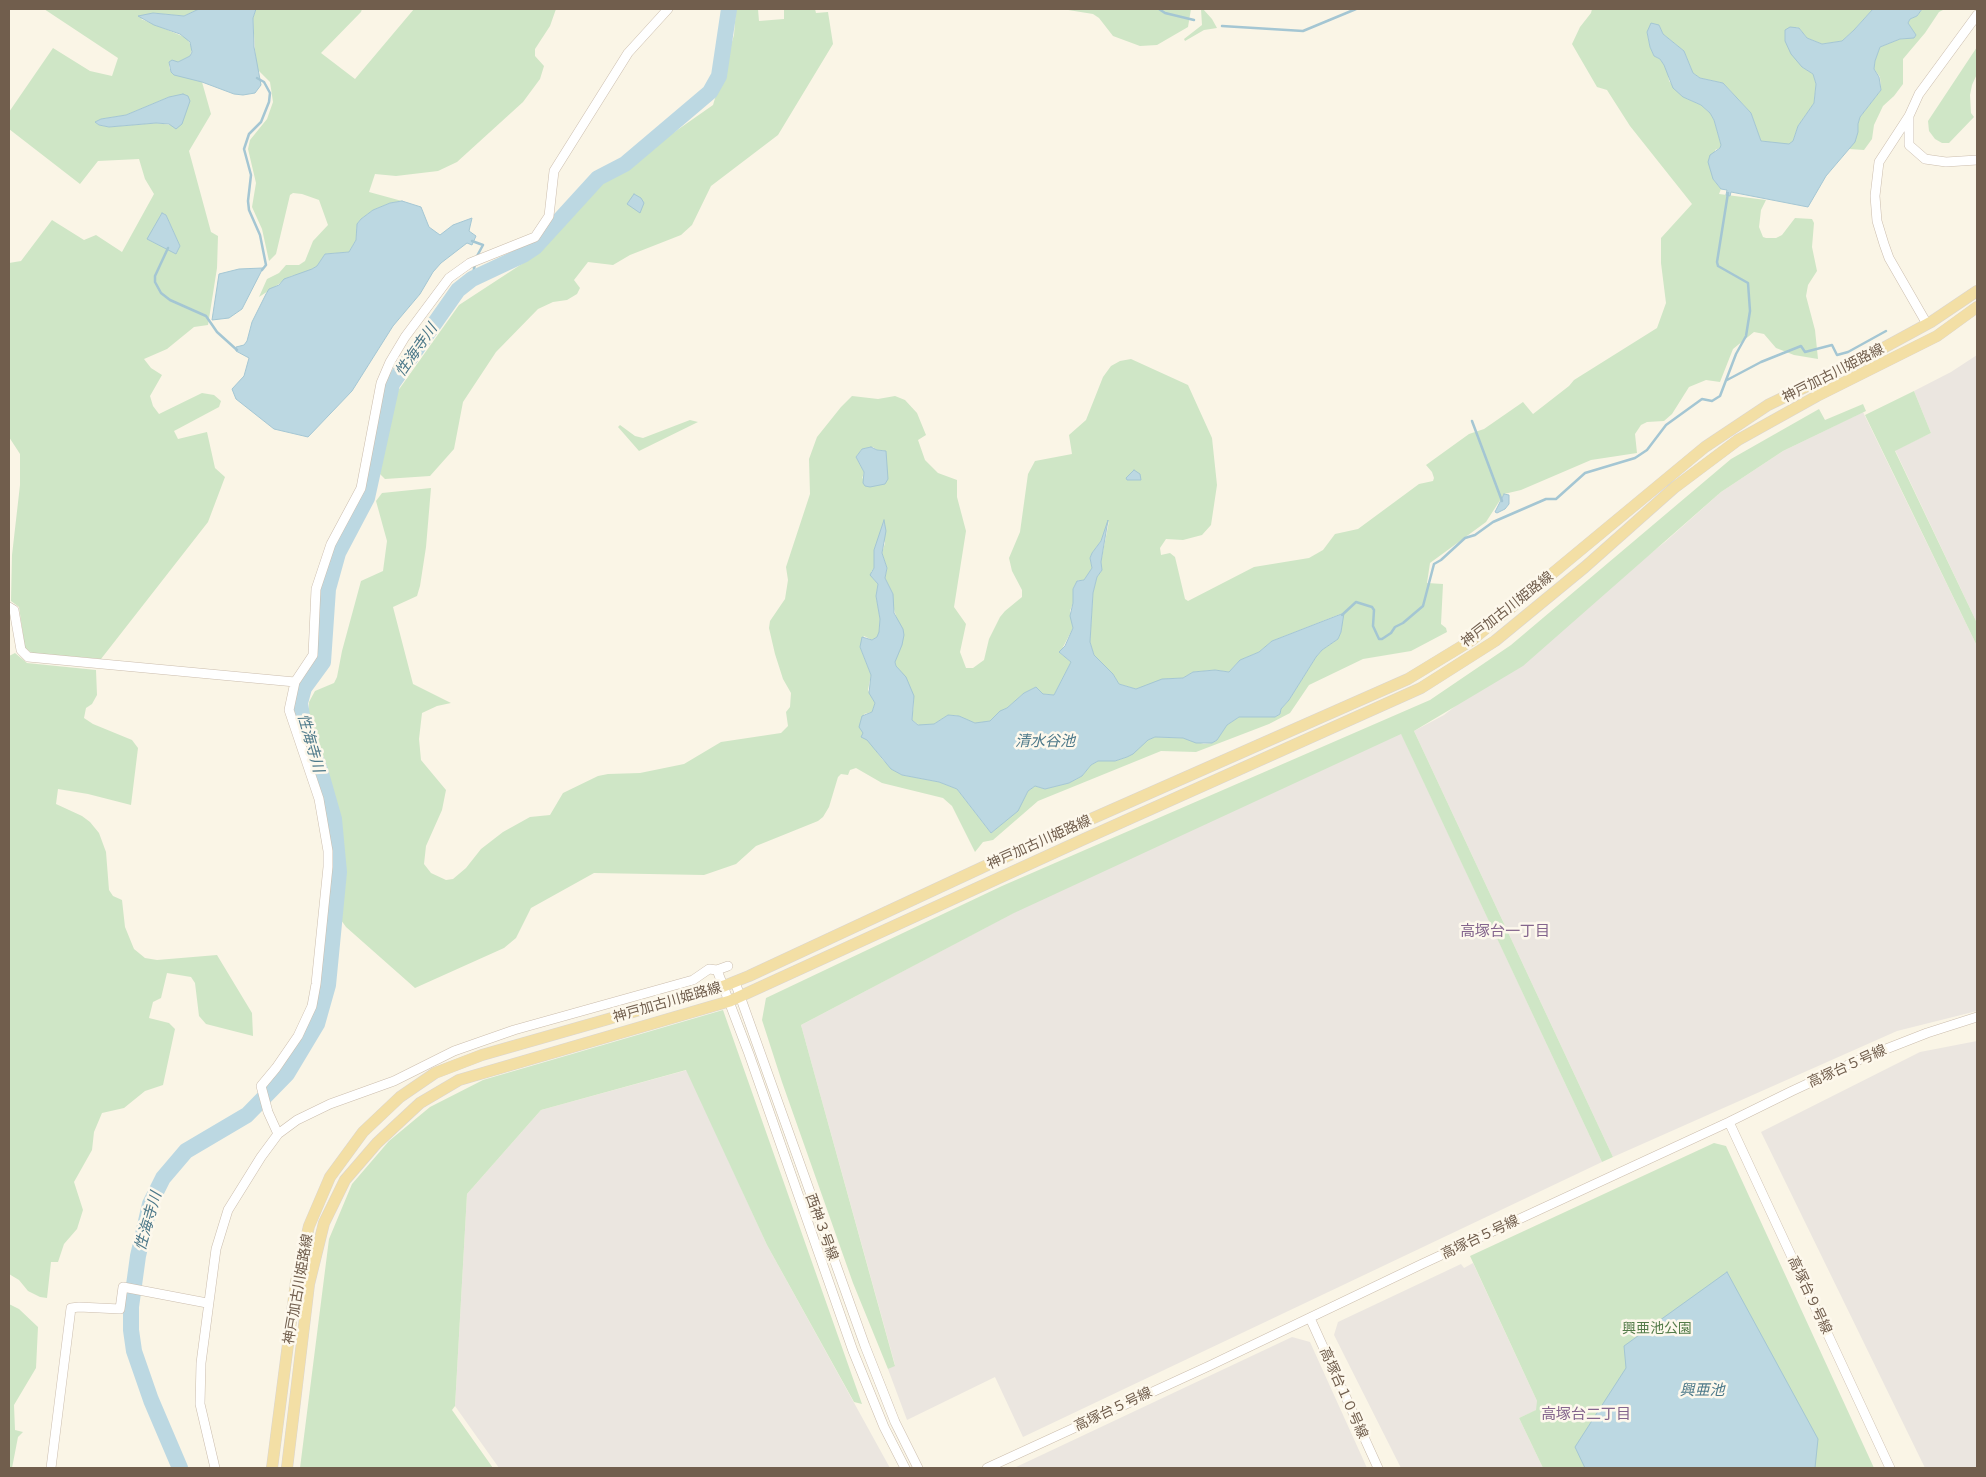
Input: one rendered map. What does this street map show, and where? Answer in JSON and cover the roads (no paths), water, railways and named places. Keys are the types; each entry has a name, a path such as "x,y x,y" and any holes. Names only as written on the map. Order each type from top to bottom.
{"main road":[{"name":"神戸加古川姫路線","path":"272,1468 296,1282 309,1226 330,1178 363,1132 400,1097 435,1073 482,1055 729,984 1014,853 1408,679 1472,640 1705,446 1768,405 1863,359 1927,324 1977,291"},
{"name":"神戸加古川姫路線","path":"287,1468 309,1284 324,1222 345,1180 377,1143 420,1103 459,1080 735,998 1421,688 1494,641 1585,567 1674,488 1738,440 1817,396 1937,336 1977,307"}],"street":[{"path":"278,1134 268,1112 261,1086 298,1036 312,1006 325,902 328,851 319,798 289,710 294,682 313,654 316,589 331,544 361,488 381,383 390,362 416,322 449,278 470,263 535,237 549,216 554,171 628,53 668,9"},
{"path":"1927,324 1889,258 1877,221 1875,196 1879,162 1909,116 1919,94 1977,15"},
{"path":"1909,116 1909,145"},
{"path":"1890,145 1909,145 1926,159 1946,162 1977,160"},
{"path":"9,607 14,610 21,650 28,657 294,682"},
{"path":"215,1468 200,1404 200,1363 216,1249 228,1210 255,1166 278,1134 297,1120 330,1104 394,1081 454,1051 514,1030 693,980 709,969 717,970 728,966"},
{"path":"717,970 729,984 735,998"},
{"name":"西神３号線","path":"735,998 853,1351 884,1427 905,1468"},
{"name":"西神３号線","path":"735,998 865,1346 895,1422 918,1468"},
{"name":"高塚台５号線","path":"987,1468 1730,1122 1863,1058 1927,1033 1977,1017"},
{"name":"高塚台９号線","path":"1730,1122 1890,1468"},
{"path":"51,1468 70,1308 79,1306 120,1310 123,1287 208,1303"},
{"name":"高塚台１０号線","path":"1310,1318 1378,1468"}],"water":[{"path":"199,9 256,9 253,18 254,47 261,85 255,93 234,94 202,82 174,75 171,72 169,62 172,60 178,62 190,56 192,52 190,42 180,34 154,25 138,16 153,13 184,16"},
{"path":"1873,9 1922,9 1908,23 1916,35 1914,38 1900,39 1880,47 1874,69 1879,77 1881,90 1860,117 1855,142 1826,176 1808,207 1731,192 1730,196 1726,195 1727,190 1721,189 1713,179 1708,162 1710,155 1720,148 1721,145 1714,120 1710,113 1701,105 1683,97 1673,88 1664,65 1660,59 1654,56 1650,47 1647,32 1651,23 1659,25 1663,34 1684,51 1693,73 1700,78 1723,83 1751,113 1761,141 1789,144 1793,141 1798,126 1814,103 1816,84 1813,74 1802,67 1791,54 1785,41 1785,30 1790,27 1799,28 1807,38 1822,44 1842,41"},
{"path":"183,94 188,96 190,101 182,124 176,129 169,124 156,123 109,127 95,122 101,119 126,115 169,97"},
{"path":"634,194 641,198 644,203 640,213 627,204"},
{"path":"402,201 421,207 429,227 440,235 453,225 472,218 469,231 476,236 472,245 467,243 441,263 433,272 420,294 393,326 352,391 308,437 274,429 236,399 232,389 244,376 249,358 236,351 236,347 244,345 247,341 252,322 269,289 279,285 284,279 317,266 325,254 349,252 356,240 357,224 361,219 373,210 390,203"},
{"path":"162,213 166,215 180,246 176,254 147,239"},
{"path":"263,268 242,309 229,318 212,320 219,274 239,269"},
{"path":"871,447 886,451 888,479 885,484 870,487 865,486 863,483 864,472 856,457 862,449"},
{"path":"1134,470 1140,474 1141,480 1127,480 1126,478"},
{"path":"1504,494 1509,495 1509,504 1505,509 1497,513 1495,512"},
{"name":"清水谷池","path":"884,520 886,531 882,553 887,568 885,578 893,594 894,613 903,629 904,635 895,662 896,666 906,677 914,696 912,720 918,725 934,724 948,715 959,716 975,723 990,721 1024,693 1036,687 1043,694 1054,695 1071,662 1059,652 1065,646 1073,628 1070,616 1073,603 1073,589 1077,581 1084,580 1092,568 1090,558 1101,541 1108,520 1101,562 1102,570 1097,577 1093,593 1090,642 1094,655 1113,674 1119,684 1136,689 1162,679 1183,678 1193,672 1215,670 1229,672 1240,660 1259,652 1272,641 1344,613 1341,632 1338,639 1322,650 1316,657 1289,700 1281,709 1280,714 1275,717 1239,717 1227,725 1217,740 1212,743 1196,743 1183,738 1155,737 1148,740 1127,757 1115,761 1098,761 1091,765 1082,776 1069,783 1045,789 1035,786 1028,791 1018,811 991,833 957,789 939,782 902,775 891,769 867,740 861,737 863,733 859,727 862,716 872,712 875,703 869,693 871,675 860,647 862,637 872,640 877,637 879,632 880,619 876,596 878,584 870,575 874,568 874,550"},
{"name":"興亜池","path":"1727,1272 1818,1439 1815,1468 1585,1468 1575,1447 1626,1368 1624,1346"}],"waterway":[{"name":"性海寺川","path":"180,1468 151,1400 134,1351 131,1330 131,1307 138,1256 150,1204 163,1178 186,1151 247,1115 287,1074 317,1024 328,985 339,872 334,819 320,770 304,729 300,703 304,688 323,662 328,589 338,553 367,498 392,384 458,290 472,279 523,255 535,247 598,178 625,164 710,92 719,76 729,9"},
{"path":"1159,9 1165,13 1194,20"},
{"path":"1222,26 1303,31 1356,9"},
{"path":"257,78 264,82 270,93 269,102 261,122 249,134 244,149 251,175 248,201 249,210 260,235 266,265 262,270"},
{"path":"1342,615 1356,602 1372,607 1374,610 1373,626 1379,639 1382,639 1423,606 1434,564 1465,538 1475,535 1493,522 1546,499 1556,499 1585,473 1635,458 1647,450 1666,425 1702,399 1712,401 1720,396 1736,354 1746,336 1750,311 1748,283 1718,266 1717,262 1728,193"},
{"path":"472,241 483,245 477,256"},
{"path":"168,248 155,276 155,282 161,293 170,300 206,316 217,332 237,350"},
{"path":"472,279 475,264"},
{"path":"1727,380 1761,362 1801,346 1805,352 1832,345 1837,355 1848,352 1886,331"},
{"path":"1472,421 1502,501"}],"district":[{"name":"高塚台一丁目","path":"1505,931"},
{"name":"高塚台二丁目","path":"1586,1414"}],"park label":[{"name":"興亜池公園","path":"1657,1328"}]}
